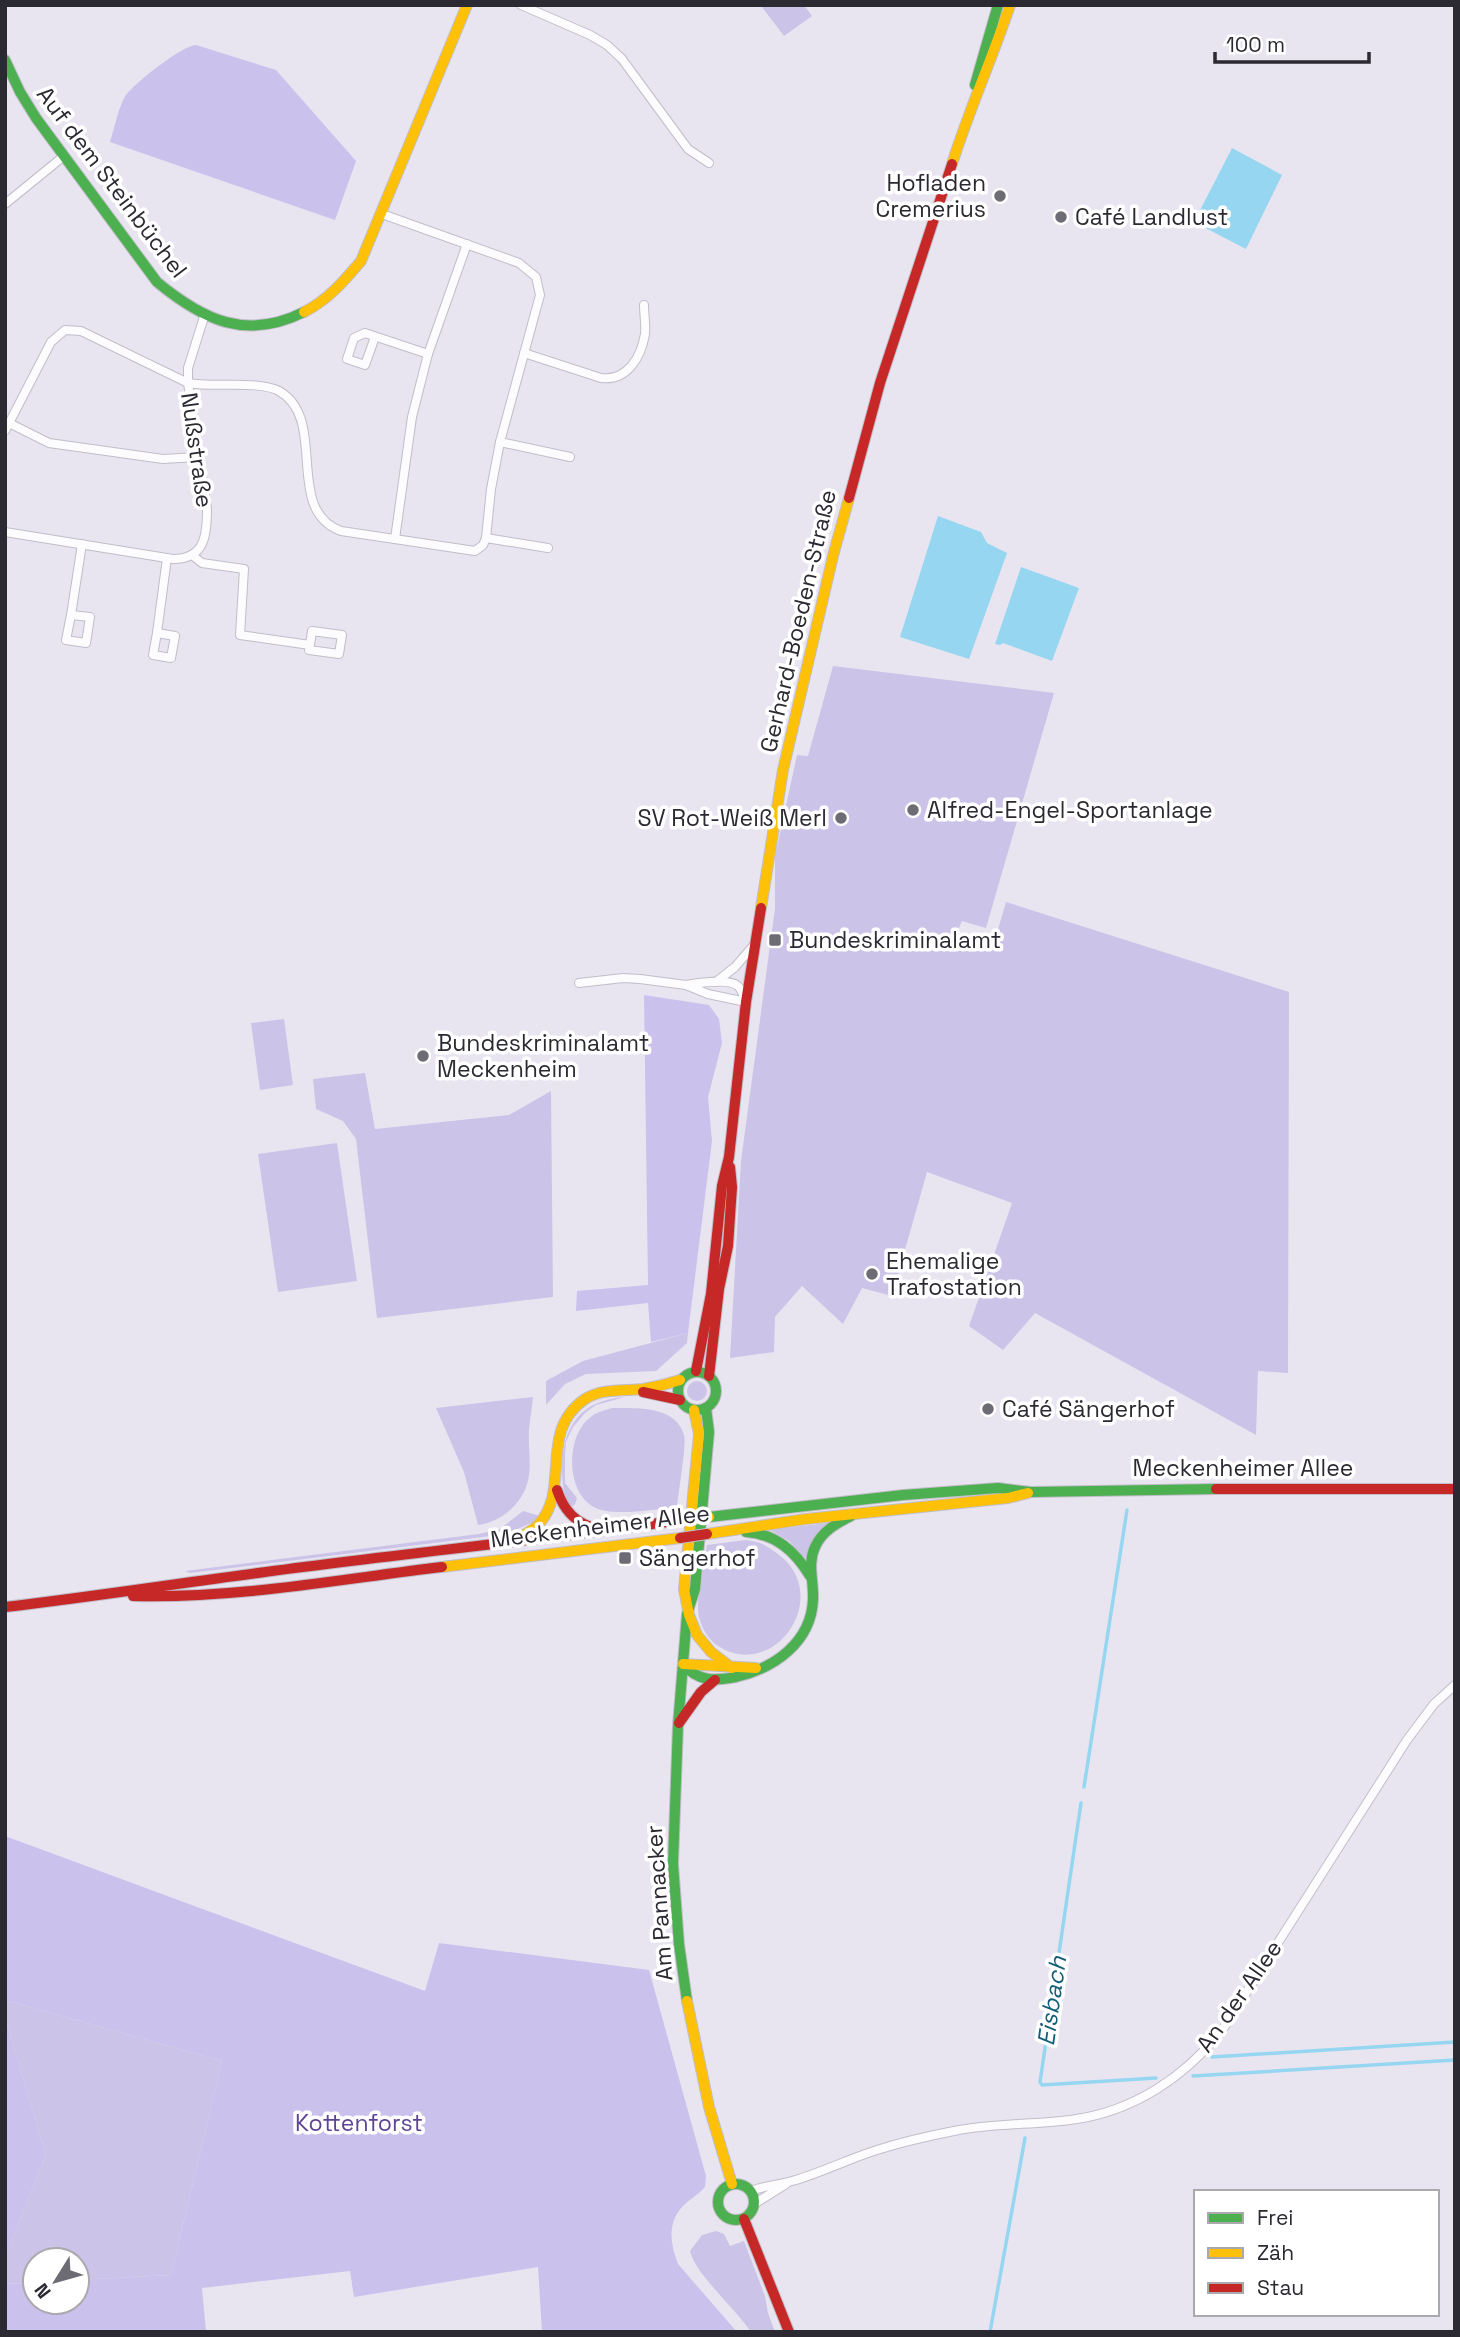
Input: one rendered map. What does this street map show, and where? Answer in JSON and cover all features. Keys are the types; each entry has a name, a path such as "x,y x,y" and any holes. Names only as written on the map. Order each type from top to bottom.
{"main road":[{"name":"Auf dem Steinbüchel","path":"5,60 9,80 157,282 170,295 204,317 227,323 267,325 285,321 319,306 355,271 382,214 467,5"},
{"name":"Gerhard-Boeden-Straße","path":"696,1371 711,1294 746,1002 783,770 836,544 880,383 970,108 998,5"},
{"name":"Gerhard-Boeden-Straße","path":"970,108 994,54 1010,5"},
{"name":"Gerhard-Boeden-Straße","path":"700,1409 715,1398 716,1390 714,1381 709,1376 719,1289 728,1246 732,1187 729,1157"},
{"path":"509,1543 523,1537 546,1516 556,1482 557,1438 563,1424 585,1399 600,1393 664,1385 696,1371 709,1376"},
{"path":"680,1380 677,1393 684,1406 700,1409"},
{"path":"633,1390 680,1400"},
{"name":"Am Pannacker","path":"700,1409 684,1590 687,1614 673,1837 679,1944 690,2019 706,2094 732,2184"},
{"path":"556,1482 561,1504 572,1517 589,1528 604,1530"},
{"name":"Meckenheimer Allee","path":"5,1607 102,1596 172,1584 550,1539 681,1520 950,1491 998,1488 1031,1492 1121,1489 1455,1489"},
{"name":"Meckenheimer Allee","path":"102,1596 173,1597 226,1593 680,1538 806,1519 1008,1499 1031,1492"},
{"path":"683,1664 694,1676 715,1680 747,1675 787,1654 805,1630 813,1605 810,1576 813,1553 820,1538 836,1524 857,1513"},
{"path":"722,1532 757,1532 771,1537 796,1555 810,1576"},
{"path":"172,1584 173,1597"},
{"path":"687,1614 704,1646 732,1668"},
{"path":"683,1664 732,1668 766,1667"},
{"path":"678,1725 696,1697 715,1680"},
{"path":"732,2184 744,2185 751,2191 754,2204 751,2214 744,2219 728,2219 718,2208 719,2195 725,2187 732,2184"},
{"path":"744,2219 789,2332"}],"street":[{"path":"521,5 607,45 622,59 688,149 709,163"},
{"path":"6,202 64,156"},
{"path":"197,457 163,459 49,443 7,427 51,342 65,330 81,331 188,383 260,387 282,393 298,410 314,508 330,527 341,531 475,551 483,545 500,442 540,295 536,277 519,263 382,214"},
{"path":"395,539 412,417 428,354 467,244"},
{"path":"524,353 601,378 622,376 634,365 645,334 644,305"},
{"name":"Nußstraße","path":"192,555 205,540 207,529 188,383 188,368 204,317"},
{"path":"375,337 428,354"},
{"path":"500,442 570,457"},
{"path":"5,532 167,558 183,559 192,555 202,563 244,569 240,635 310,645"},
{"path":"486,538 548,548"},
{"path":"71,615 82,544"},
{"path":"157,633 167,558"},
{"path":"312,631 342,635 339,654 309,650 310,645 312,631"},
{"path":"716,982 735,967 754,945"},
{"path":"579,983 632,978 686,985 716,982 736,985 746,1002"},
{"path":"686,985 708,994 746,1002"},
{"name":"An der Allee","path":"751,2191 792,2181 877,2150 934,2135 999,2124 1070,2120 1101,2113 1141,2098 1174,2079 1201,2054 1225,2026 1407,1740 1434,1704 1455,1685"},
{"name":"An der Allee","path":"754,2204 792,2181"}],"shaded area":[{"path":"804,5 812,16 784,36 761,6"},
{"path":"833,666 1054,693 986,928 962,921 955,937 994,943 1006,902 1289,992 1288,1373 1258,1371 1256,1435 1035,1313 1003,1350 969,1326 1012,1203 927,1172 892,1296 862,1288 843,1324 802,1286 775,1317 774,1352 730,1358 741,1161 775,908 775,856 797,755 808,756"},
{"path":"284,1019 293,1085 260,1090 251,1023"},
{"path":"365,1073 375,1129 509,1115 551,1091 553,1297 377,1318 356,1139 343,1121 316,1109 313,1079"},
{"path":"337,1143 357,1281 278,1292 258,1154"},
{"path":"688,1333 687,1343 656,1371 586,1374 565,1384 546,1405 546,1381 583,1361"},
{"path":"693,1381 701,1381 707,1391 701,1401 693,1401 687,1395 687,1387"},
{"path":"533,1397 527,1484 512,1509 496,1520 478,1525 464,1472 436,1408"},
{"path":"625,1397 596,1405 573,1427 566,1442 565,1454 565,1483 577,1498 570,1508 562,1470 563,1455 566,1441 570,1429 585,1410 609,1399"},
{"path":"612,1408 654,1410 673,1418 680,1425 685,1440 677,1507 610,1512 592,1506 583,1498 573,1475 573,1447 583,1424 599,1412"},
{"path":"523,1511 540,1516 507,1534 190,1573 185,1571 479,1534 500,1529"},
{"path":"828,1523 815,1540 806,1559 789,1541 770,1530"},
{"path":"746,1540 768,1547 792,1569 800,1589 799,1609 791,1628 778,1643 760,1653 740,1654 718,1646 710,1639 700,1619 698,1601 707,1545"},
{"path":"5,2000 222,2061 171,2275 91,2279 91,2246 21,2246 21,2283 5,2284 5,2258 46,2155 5,2017"},
{"path":"716,2231 724,2234 730,2246 744,2241 765,2296 775,2332 751,2332 693,2260 690,2251 702,2235"}],"green space":[{"path":"196,45 276,70 356,161 335,220 110,142 123,99 131,89 170,58"},
{"path":"644,995 709,1005 719,1019 722,1043 708,1097 712,1141 688,1333 651,1342 648,1303 576,1311 577,1291 648,1285"},
{"name":"Kottenforst","path":"5,1836 425,1991 439,1943 649,1970 706,2176 705,2187 683,2206 674,2219 673,2248 678,2264 737,2332 542,2332 538,2267 354,2297 350,2271 202,2288 206,2332 5,2332 5,2284 21,2283 21,2316 91,2316 91,2279 171,2275 222,2061 5,2000"},
{"path":"5,2017 46,2155 5,2258"}],"water":[{"path":"1232,148 1282,175 1246,249 1194,222"},
{"path":"938,516 981,532 987,543 1007,553 969,659 900,637"},
{"path":"1021,567 1079,588 1052,661 1003,643 995,644"}],"waterway":[{"name":"Eisbach","path":"1084,1787 1127,1510"},
{"name":"Eisbach","path":"1081,1803 1040,2082 1042,2085 1156,2078"},
{"path":"1212,2057 1455,2042"},
{"name":"Eisbach","path":"1193,2076 1455,2060"},
{"path":"990,2332 1025,2138"}],"traffic: fast":[{"path":"975,85 998,5"},
{"path":"5,60 36,118 157,282 191,307 226,322 263,325 283,321 304,312"},
{"path":"697,1372 711,1377 716,1391 711,1405 697,1410 683,1405 678,1391 683,1377 697,1372"},
{"path":"687,2001 679,1944 673,1864 678,1725 687,1614 695,1589 709,1432 706,1408"},
{"path":"709,1517 903,1495 998,1488 1031,1492 1216,1489"},
{"path":"683,1664 695,1674 707,1679 728,1678 764,1667 788,1651 806,1628 811,1615 811,1560 815,1547 826,1532 851,1516"},
{"path":"746,1532 767,1536 784,1545 810,1576"},
{"path":"736,2184 749,2189 754,2202 749,2215 736,2220 723,2215 718,2202 723,2189 736,2184"}],"traffic: slow":[{"path":"304,312 328,296 361,261 467,5"},
{"path":"952,164 1010,5"},
{"path":"761,908 783,770 849,498"},
{"path":"515,1540 536,1527 548,1511 553,1495 558,1444 562,1428 571,1412 592,1395 643,1389 680,1380"},
{"path":"694,1410 699,1434 684,1589 689,1615 697,1635 711,1652 732,1668"},
{"path":"707,1534 806,1519 1008,1498 1028,1493"},
{"path":"681,1520 709,1517"},
{"path":"442,1567 680,1538"},
{"path":"683,1664 756,1668"},
{"path":"687,2001 709,2107 732,2184"}],"traffic: jam":[{"path":"849,498 880,383 952,164"},
{"path":"696,1371 711,1294 722,1186 729,1157 746,1002 761,908"},
{"path":"709,1376 719,1289 728,1246 732,1187 730,1167"},
{"path":"643,1392 680,1400"},
{"path":"1216,1489 1455,1489"},
{"path":"557,1490 563,1504 577,1520 598,1529"},
{"path":"5,1607 681,1520"},
{"path":"680,1538 707,1534"},
{"path":"133,1596 249,1591 442,1567"},
{"path":"679,1723 701,1692 715,1680"},
{"path":"744,2219 789,2332"}],"place":[{"name":"Hofladen Cremerius","path":"1000,196"},
{"name":"Café Landlust","path":"1061,217"},
{"name":"Alfred-Engel-Sportanlage","path":"913,810"},
{"name":"SV Rot-Weiß Merl","path":"841,818"},
{"name":"Bundeskriminalamt","path":"775,940"},
{"name":"Bundeskriminalamt Meckenheim","path":"423,1056"},
{"name":"Ehemalige Trafostation","path":"872,1274"},
{"name":"Café Sängerhof","path":"988,1409"},
{"name":"Sängerhof","path":"625,1558"}]}
